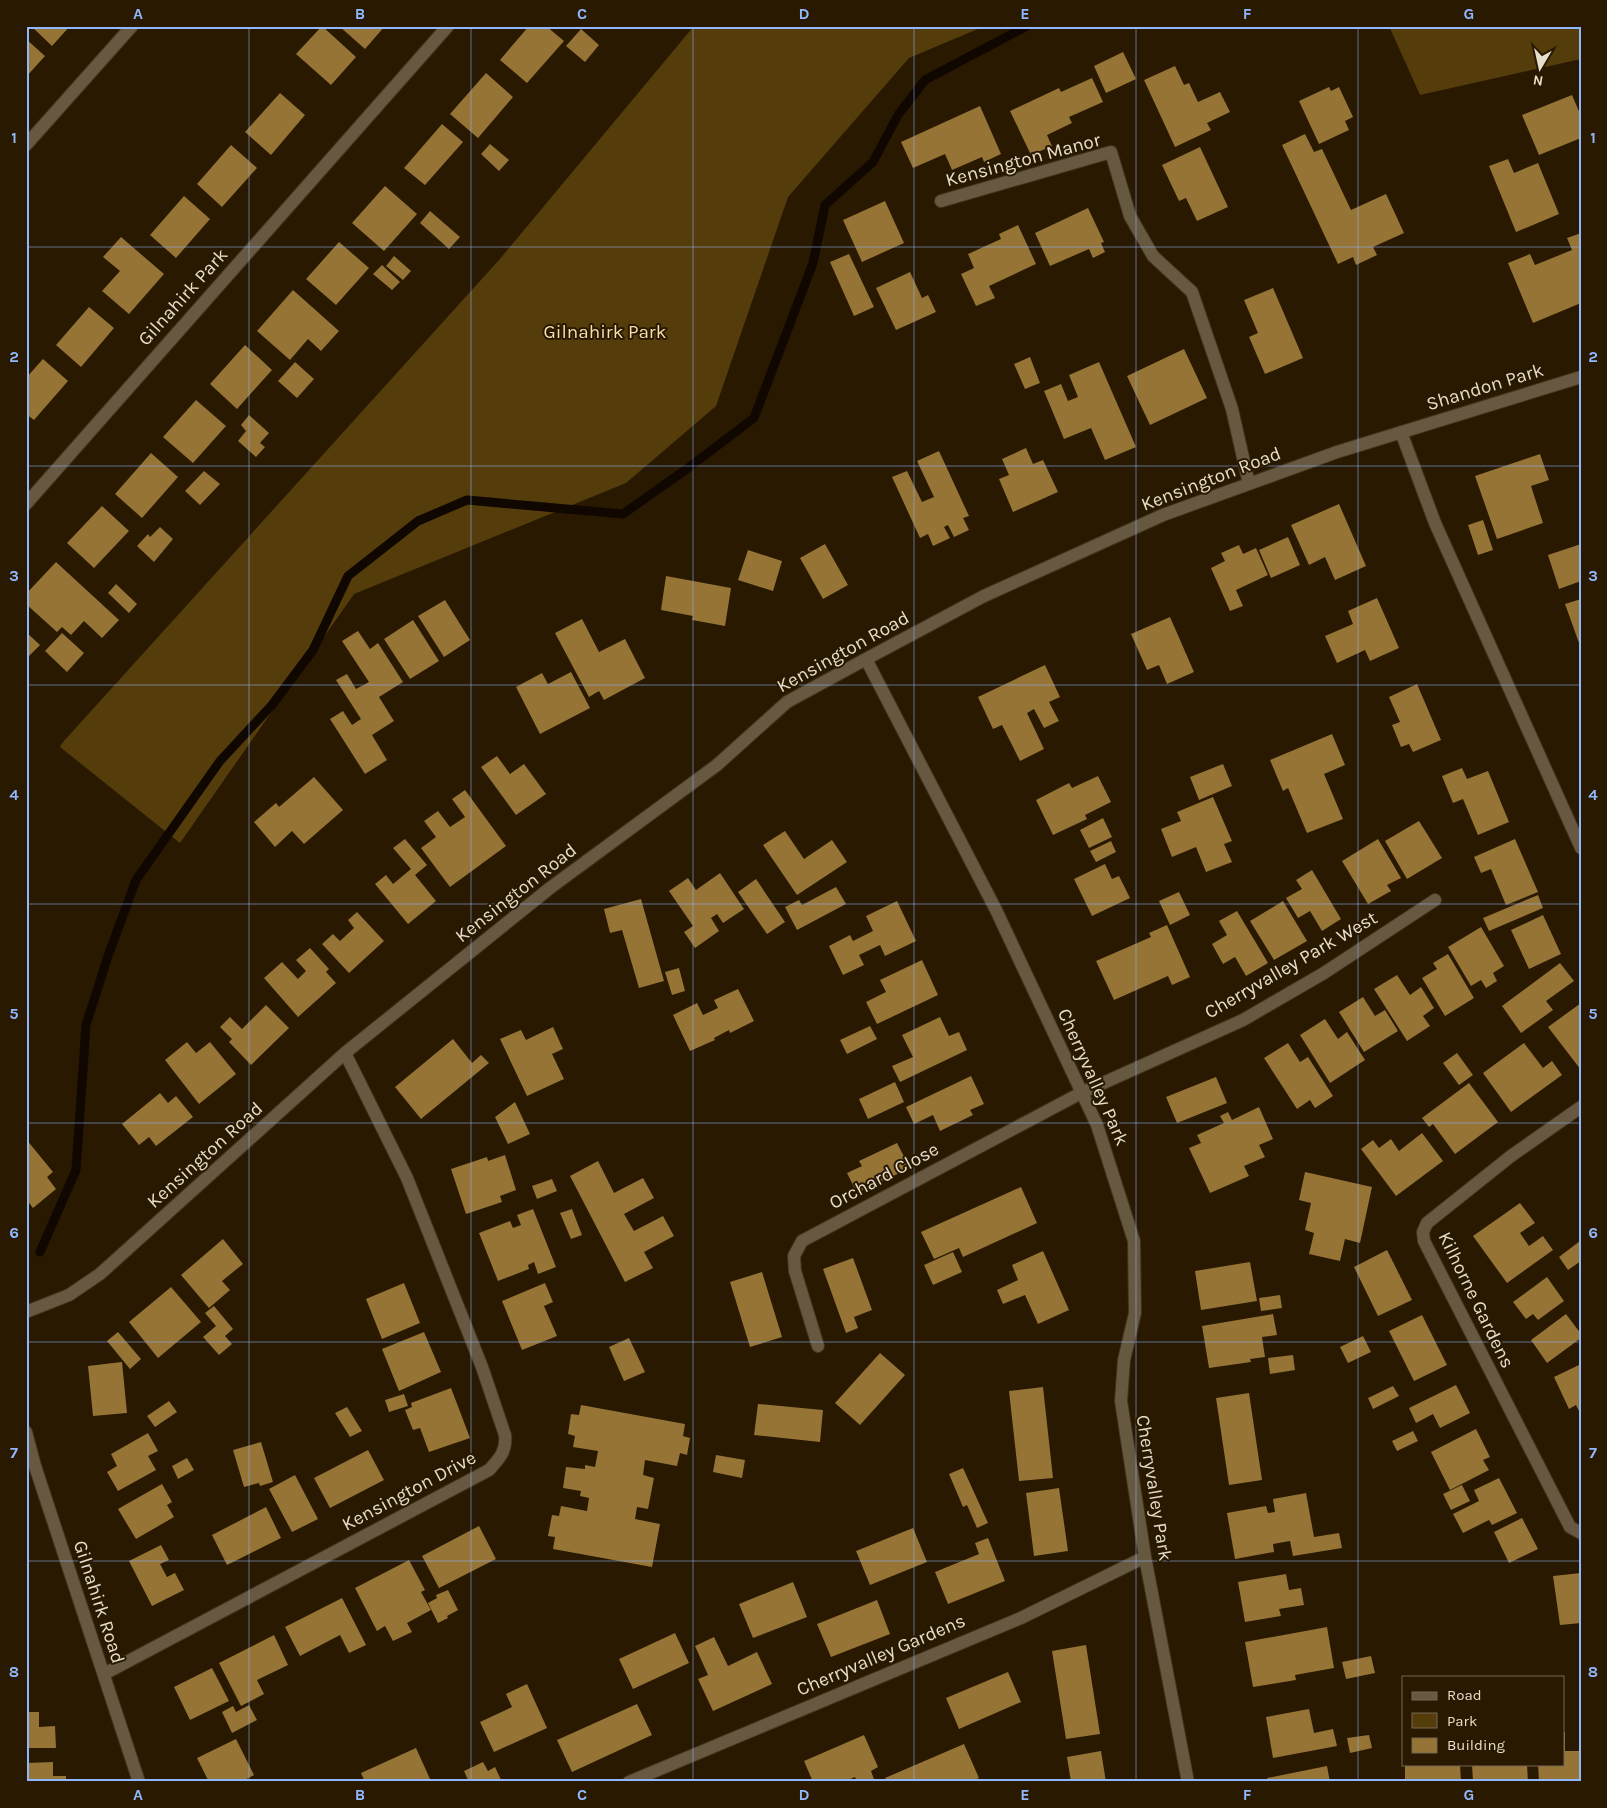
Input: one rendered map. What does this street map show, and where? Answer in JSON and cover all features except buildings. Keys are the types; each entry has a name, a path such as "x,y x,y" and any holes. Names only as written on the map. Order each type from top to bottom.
{"street":[{"path":"26,144 132,26"},
{"name":"Gilnahirk Park","path":"26,504 448,26"},
{"name":"Kensington Manor","path":"941,201 1111,152 1134,224 1153,256 1192,292 1232,409 1248,484"},
{"name":"Shandon Park","path":"1401,432 1581,377"},
{"path":"1401,432 1435,522 1581,848"},
{"name":"Kensington Road","path":"26,1312 69,1295 100,1274 345,1053 550,888 717,765 787,702 984,596 1163,515 1337,452 1401,432"},
{"name":"Cherryvalley Park","path":"866,658 996,910 1082,1093 1097,1126 1134,1241 1135,1313 1124,1360 1121,1401 1145,1557 1188,1782"},
{"name":"Cherryvalley Park West","path":"1082,1093 1243,1020 1324,973 1435,900"},
{"name":"Kensington Drive","path":"104,1674 489,1470 502,1456 506,1443 505,1435 482,1367 406,1178 345,1053"},
{"name":"Orchard Close","path":"818,1346 795,1271 794,1256 802,1241 1082,1093"},
{"name":"Kilhorne Gardens","path":"1581,1107 1503,1162 1427,1223 1422,1232 1424,1241 1570,1526 1581,1533"},
{"name":"Gilnahirk Road","path":"26,1432 31,1467 104,1674 139,1782"},
{"name":"Cherryvalley Gardens","path":"629,1782 1021,1618 1145,1557"}],"green space":[{"name":"Gilnahirk Park","path":"694,26 985,26 909,58 788,197 716,406 626,483 354,594 180,843 60,747 63,742 499,260"},
{"path":"1389,26 1581,26 1581,59 1420,95"}],"waterway":[{"path":"40,1252 76,1170 86,1025 108,956 136,880 220,761 272,705 313,650 348,576 418,521 467,500 623,514 754,418 813,263 825,205 873,162 898,115 925,80 1027,26"}]}
